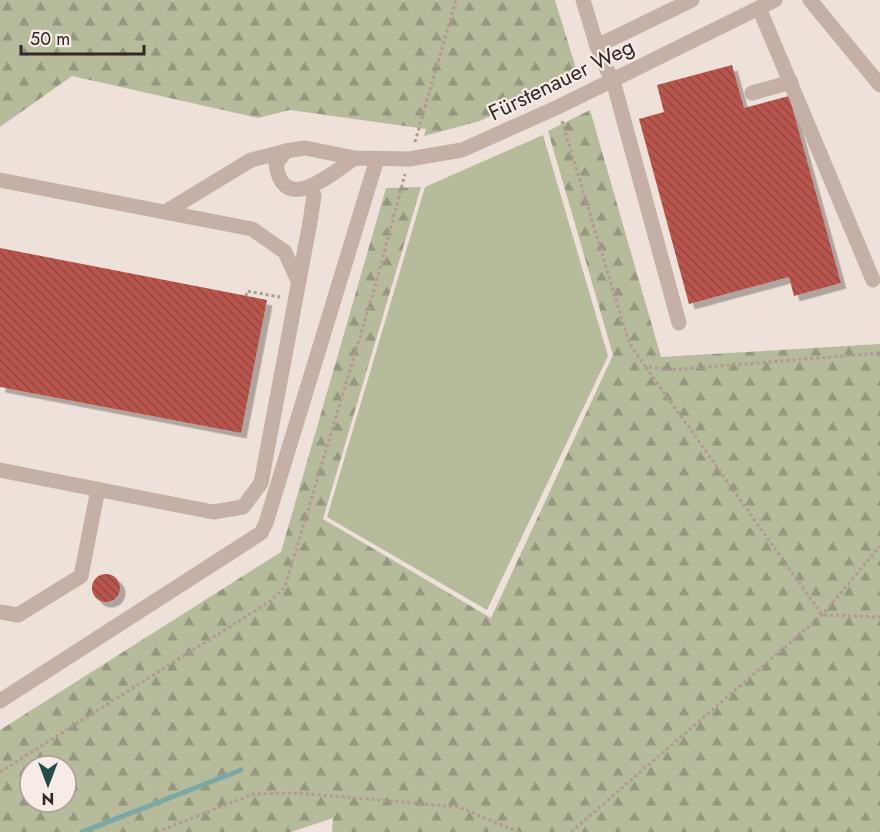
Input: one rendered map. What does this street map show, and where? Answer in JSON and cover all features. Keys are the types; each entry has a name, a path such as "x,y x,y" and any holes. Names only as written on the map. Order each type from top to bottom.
{"street":[{"path":"583,0 597,46 612,79 679,323"},
{"path":"597,46 692,0"},
{"name":"Fürstenauer Weg","path":"167,211 250,160 286,151 305,148 355,158 409,159 462,150 776,0"},
{"path":"810,0 880,84"},
{"path":"759,8 873,280"},
{"path":"752,93 791,82"},
{"path":"286,151 276,164 278,179 287,188 299,190 311,186 355,158"},
{"path":"0,701 261,533 377,159"},
{"path":"0,180 252,229 285,252 298,281"},
{"path":"0,470 213,512 243,507 261,483 314,196 311,186"},
{"path":"0,612 18,615 81,576 98,489"}],"path":[{"path":"645,366 822,615"},
{"path":"570,832 822,615 880,546"},
{"path":"822,615 880,617"},
{"path":"158,832 253,794 297,793 459,807 519,832"}],"green space":[{"path":"0,0 555,0 578,75 480,121 424,136 426,129 290,110 258,118 72,76 0,127"},
{"path":"590,110 661,357 880,344 880,832 332,832 333,818 291,832 0,832 0,730 281,552 386,188 421,187 323,519 491,618 613,355 548,131"},
{"path":"543,135 608,356 487,610 327,517 425,187"}],"building":[{"path":"732,65 744,108 789,96 841,283 794,296 789,277 689,304 639,119 664,112 657,85"},
{"path":"0,248 267,300 241,433 0,387"},
{"path":"106,574 116,578 120,588 116,598 106,602 96,598 92,588 96,578"}],"waterway":[{"path":"82,832 241,770"}]}
